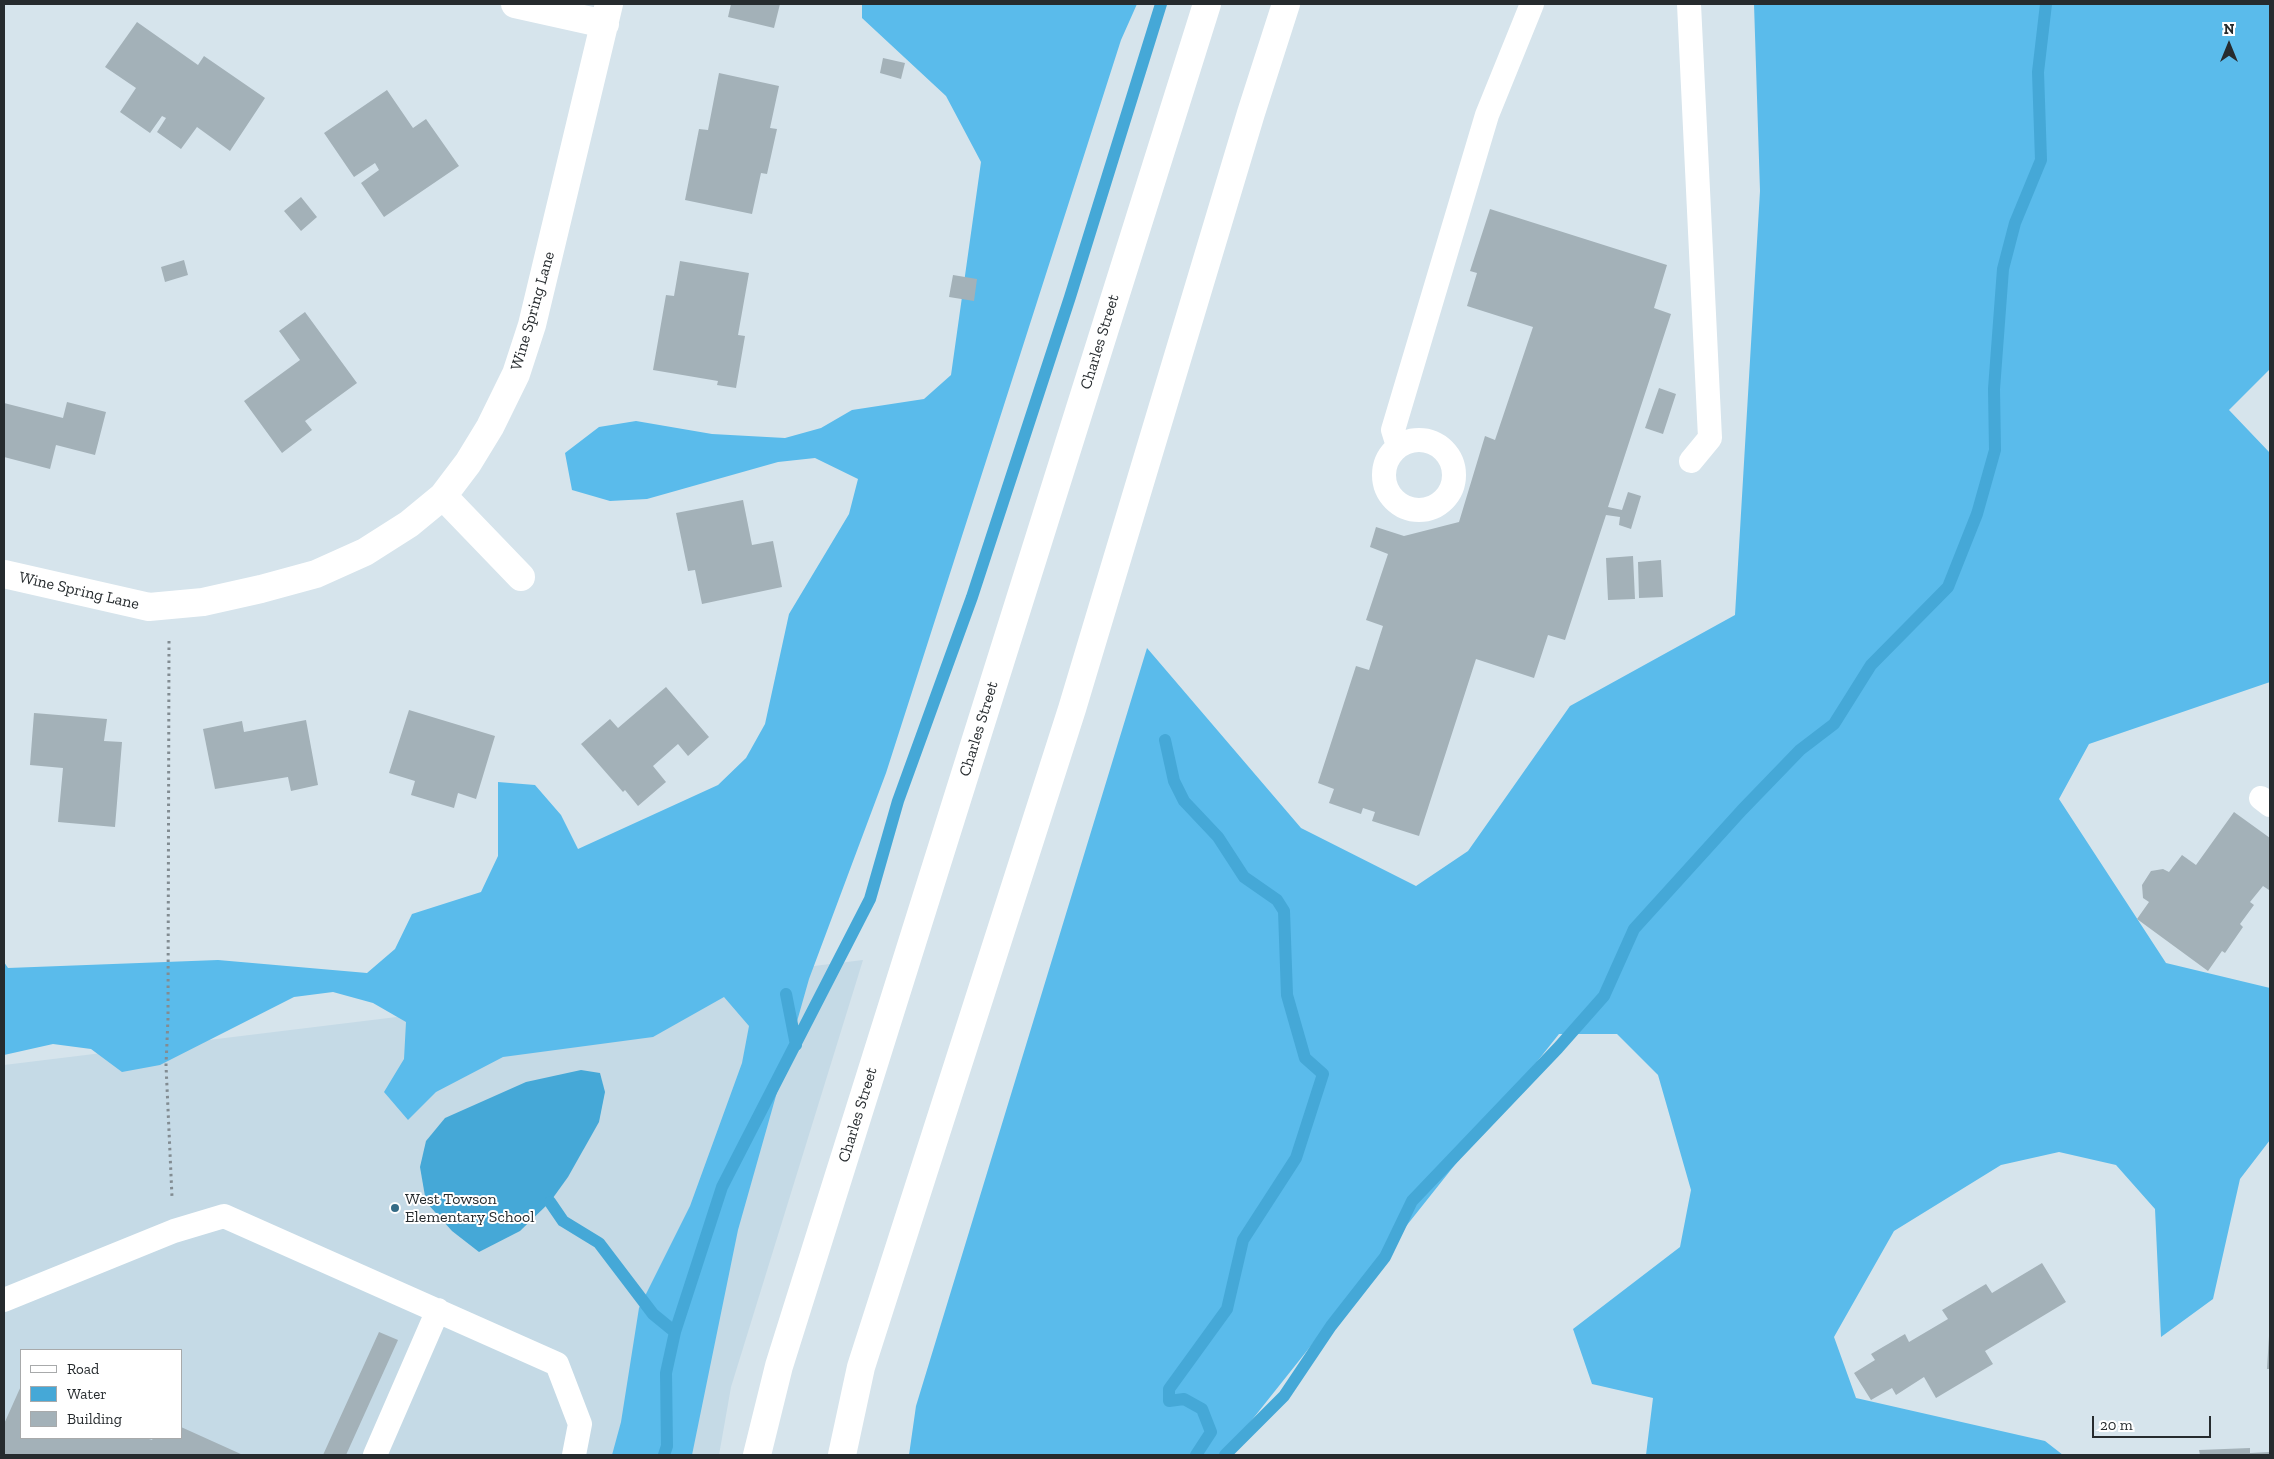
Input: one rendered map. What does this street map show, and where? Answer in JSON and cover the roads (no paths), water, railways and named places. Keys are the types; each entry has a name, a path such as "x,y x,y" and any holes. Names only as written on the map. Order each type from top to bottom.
{"main road":[{"path":"515,4 607,14"},
{"name":"Charles Street","path":"757,1455 779,1366 1207,4"},
{"path":"842,1455 861,1367 1072,710 1251,113 1286,4"},
{"name":"Wine Spring Lane","path":"4,574 149,607 213,600 316,574 364,552 408,524 443,496 468,463 490,427 516,374 535,316 607,14"},
{"path":"443,496 521,578"}],"lane":[{"path":"1398,446 1393,430 1487,115 1532,4"},
{"path":"1689,4 1710,438 1690,461"},
{"path":"4,1300 174,1231 224,1216 557,1364 580,1424 574,1455"},
{"path":"375,1455 438,1310"}],"water":[{"path":"581,1070 600,1073 605,1092 599,1122 568,1177 550,1202 520,1231 479,1252 452,1231 426,1202 420,1167 426,1141 445,1118 526,1082"}],"waterway":[{"path":"664,1455 667,1446 666,1373 675,1332 722,1187 870,899 898,801 972,597 1070,297 1161,4"},
{"path":"1225,1455 1284,1396 1331,1326 1385,1257 1412,1201 1558,1048 1604,996 1634,929 1742,810 1800,750 1834,724 1871,665 1948,587 1977,514 1995,450 1994,389 2003,269 2015,223 2041,160 2038,72 2046,4"},
{"path":"1165,740 1174,781 1184,801 1218,837 1244,877 1277,900 1284,911 1287,995 1305,1058 1323,1074 1296,1158 1243,1240 1227,1309 1169,1389 1169,1401 1184,1399 1202,1409 1211,1432 1196,1455"},
{"path":"786,994 796,1045"},
{"path":"550,1202 563,1221 599,1243 653,1314 675,1332"}],"place":[{"name":"West Towson Elementary School","path":"395,1208"}]}
